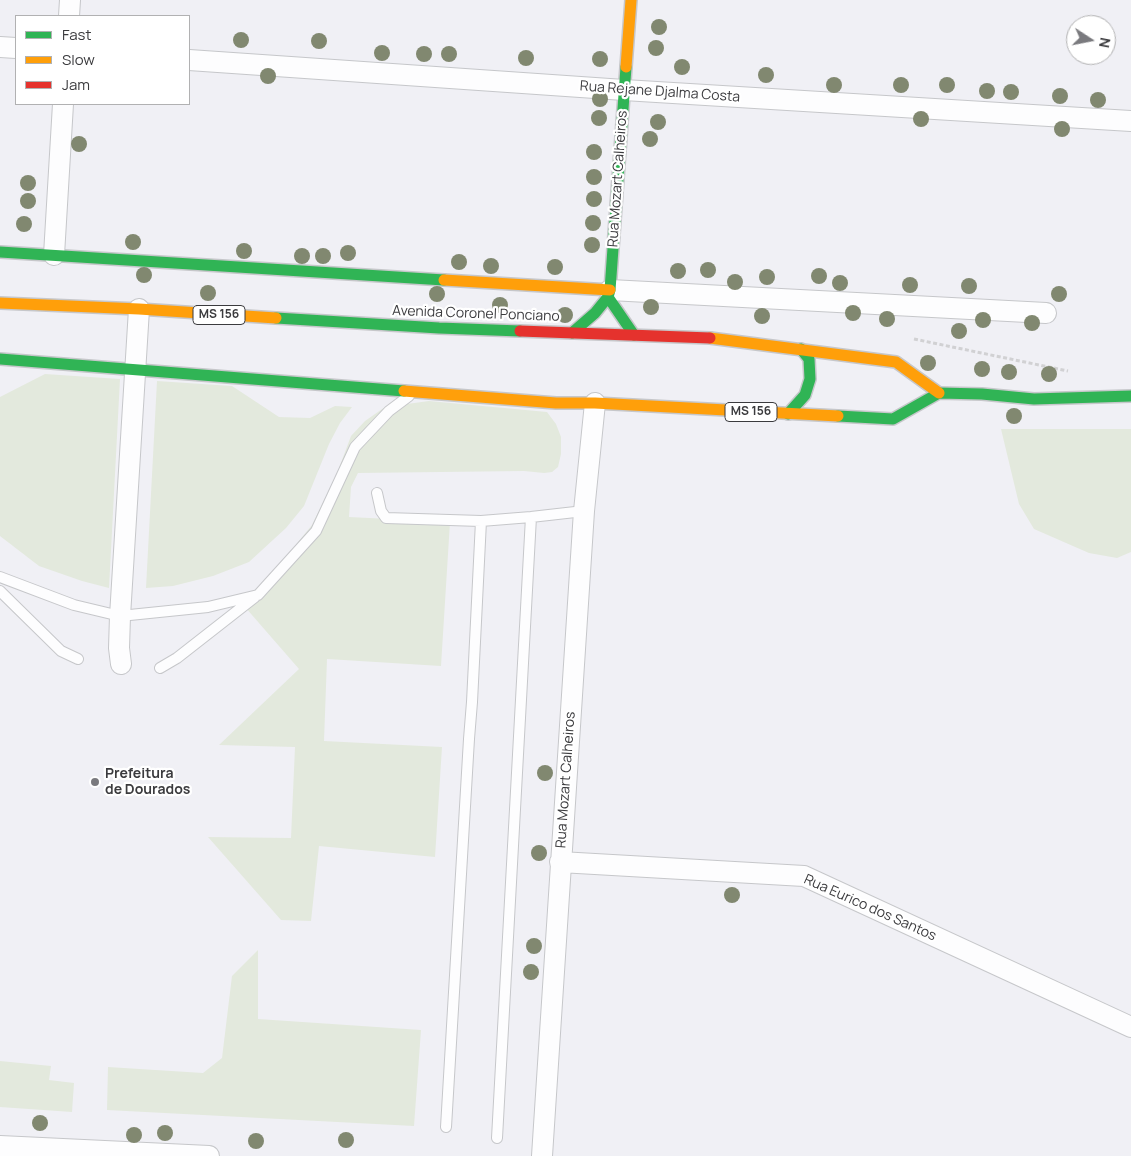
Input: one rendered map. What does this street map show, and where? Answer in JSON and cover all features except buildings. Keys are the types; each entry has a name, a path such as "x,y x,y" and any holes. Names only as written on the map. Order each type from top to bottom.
{"main road":[{"name":"Rua Mozart Calheiros","path":"609,294 631,0"},
{"path":"0,252 609,294"},
{"path":"572,333 595,313 609,294"},
{"path":"609,294 634,335"},
{"name":"Avenida Coronel Ponciano","path":"0,303 139,309 439,328 714,338 896,362 939,393"},
{"path":"788,414 805,396 810,379 809,359 801,349"},
{"path":"0,359 415,392"},
{"name":"MS 156","path":"415,392 556,403 893,419 939,393"},
{"path":"939,393 982,394 1034,399 1131,396"}],"street":[{"path":"69,15 70,0"},
{"path":"0,47 15,48"},
{"name":"Rua Rejane Djalma Costa","path":"190,60 1131,122"},
{"path":"54,256 64,105"},
{"path":"609,294 1046,313"},
{"path":"121,664 118,648 139,309"},
{"name":"Rua Mozart Calheiros","path":"542,1156 584,511 596,404"},
{"name":"Rua Eurico dos Santos","path":"560,862 804,876 1131,1027"},
{"path":"0,1146 209,1156"}],"lane":[{"path":"160,668 177,658 258,595 316,531 355,447 388,411 415,392"},
{"path":"377,493 386,518 481,521 531,518 584,511"},
{"path":"497,1138 531,518"},
{"path":"446,1127 481,521"},
{"path":"0,577 74,605 120,616 208,607 258,595"},
{"path":"0,591 61,651 78,659"}],"path":[{"path":"914,339 1073,372"}],"shaded area":[{"path":"45,374 120,379 109,588 39,566 0,536 0,397"},
{"path":"157,381 232,386 279,417 310,418 335,406 352,407 340,423 329,444 304,506 286,528 249,562 213,576 173,586 146,588"},
{"path":"429,401 547,412 556,424 561,437 561,454 558,467 552,472 544,473 524,471 358,473 351,487 349,517 450,522 441,666 327,659 324,741 442,747 435,857 319,846 311,921 281,920 208,837 291,838 295,747 219,745 299,669 245,607 312,525 336,476 351,436 365,421 385,407"},
{"path":"1001,429 1131,429 1131,552 1117,558 1089,553 1034,529 1019,504"},
{"path":"258,950 258,1019 421,1030 414,1126 107,1110 108,1067 203,1073 222,1058 232,976"},
{"path":"0,1061 51,1066 49,1080 74,1083 72,1112 0,1107"}],"traffic: fast":[{"path":"572,333 595,313 608,297 610,290 626,67"},
{"path":"0,252 444,280"},
{"path":"608,297 634,335"},
{"path":"276,318 520,331"},
{"path":"788,414 805,395 810,379 809,359 801,349"},
{"path":"0,359 404,391"},
{"path":"838,416 893,419 939,393 982,394 1034,399 1131,396"}],"traffic: slow":[{"path":"626,67 631,0"},
{"path":"444,280 610,290"},
{"path":"0,303 139,309 276,318"},
{"path":"710,338 896,362 939,393"},
{"path":"404,391 556,403 595,403 838,416"}],"traffic: jam":[{"path":"520,331 710,338"}],"place":[{"name":"Prefeitura de Dourados","path":"95,782"}]}
